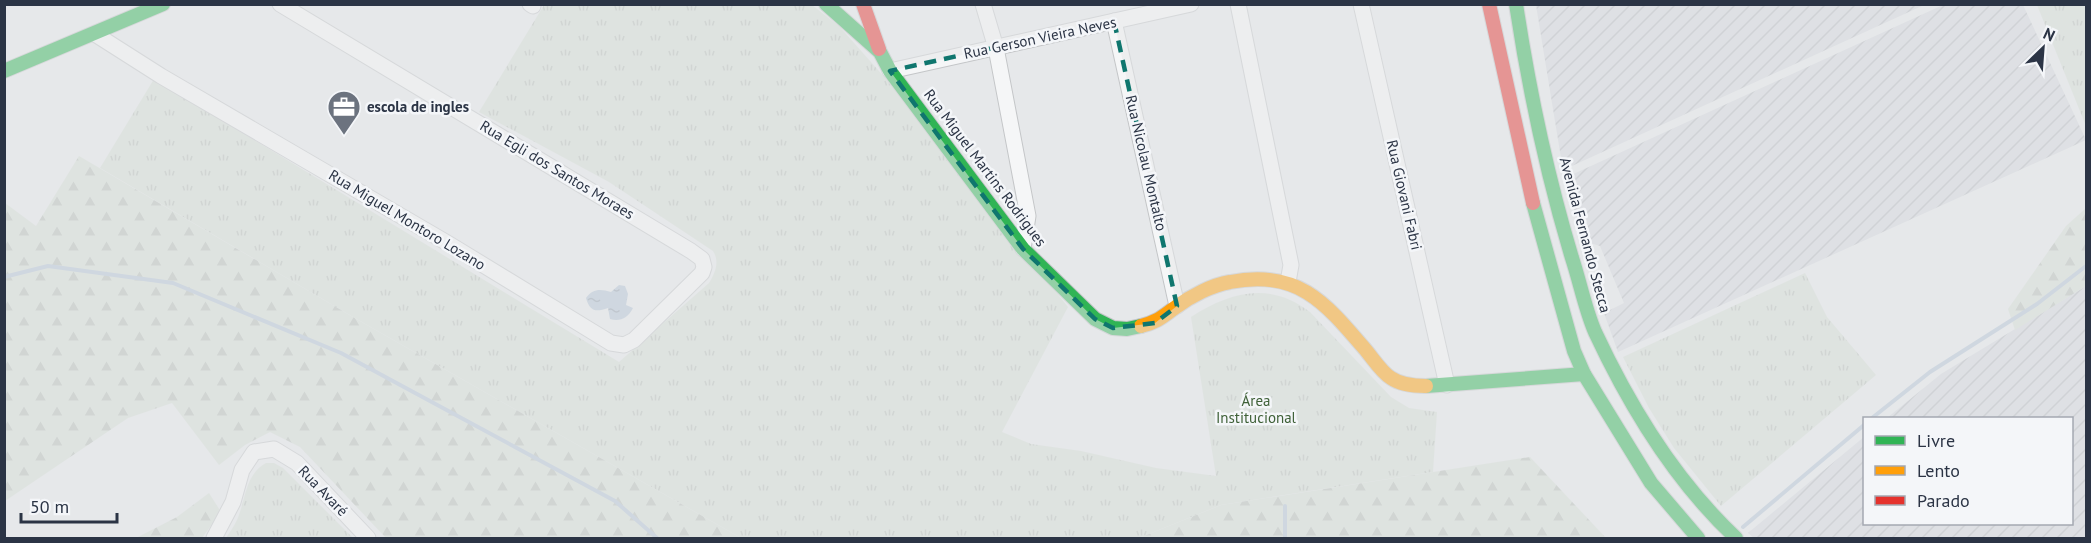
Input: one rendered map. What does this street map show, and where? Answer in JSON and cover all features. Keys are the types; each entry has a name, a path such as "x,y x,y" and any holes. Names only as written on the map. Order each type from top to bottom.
{"main road":[{"path":"4,71 163,4"},
{"name":"Rua Miguel Martins Rodrigues","path":"826,4 880,52 890,71 1023,249 1095,319 1113,328 1127,329 1155,323 1196,295 1229,282 1258,280 1288,282 1311,294 1337,316 1390,378 1404,384 1447,385 1584,374"},
{"path":"863,4 880,52"},
{"path":"1489,4 1534,211 1574,351 1584,374 1651,483 1698,538"},
{"name":"Avenida Fernando Stecca","path":"1516,4 1524,57 1557,207 1594,330 1638,415 1671,465 1736,538"},
{"path":"1584,374 1595,345 1594,330"}],"street":[{"name":"Rua Egli dos Santos Moraes","path":"280,4 691,251 702,259 704,267"},
{"path":"982,4 996,48 1028,216 1023,249"},
{"name":"Rua Gerson Vieira Neves","path":"890,71 1191,4"},
{"path":"1238,4 1291,265 1288,282"},
{"name":"Rua Giovani Fabri","path":"1361,4 1447,385"},
{"name":"Rua Nicolau Montalto","path":"1114,21 1177,306"},
{"name":"Rua Miguel Montoro Lozano","path":"95,33 161,76 449,244 611,343 624,345 634,340 702,273 704,267"},
{"name":"Rua Avaré","path":"214,538 233,502 242,470 254,452 274,449 297,463 368,538"}],"highlighted area":[{"path":"1114,21 1177,306 1155,323 1113,328 1095,319 1023,249 890,71"}],"shaded area":[{"path":"1536,4 1924,5 1563,170"},
{"path":"1943,5 2023,5 2086,140 1618,352 1604,313 1624,303 1600,246 1581,240 1567,177"},
{"path":"2086,286 2086,538 1754,538 1748,533 1863,438 1863,525 2073,525 2073,417 1888,417 1941,374"}],"green space":[{"name":"Área Institucional","path":"544,5 812,5 839,26 886,79 1068,307 1002,432 1031,444 1081,451 1156,468 1216,476 1191,317 1220,301 1235,296 1265,293 1295,302 1310,312 1391,397 1409,408 1437,412 1433,472 1221,505 1139,538 741,538 353,317 100,168 154,79 619,362 709,283 715,271 716,259 713,251 609,182 479,112"},
{"path":"2037,5 2086,5 2086,126"},
{"path":"79,156 353,317 741,538 386,538 300,447 270,432 245,445 219,465 172,403 128,418 5,501 5,203 36,226"},
{"path":"2086,208 2086,286 2015,330 2008,309 2066,226"},
{"path":"1805,273 1827,317 1876,375 1721,506 1674,448 1649,408 1623,357"},
{"path":"1530,457 1606,538 1139,538 1221,505"},
{"path":"266,463 274,463 283,468 353,538 226,538 235,524 253,474"},
{"path":"209,493 221,512 202,538 136,538 177,517"}],"water":[{"path":"619,285 625,286 628,294 626,305 633,308 626,317 617,320 610,319 608,308 594,310 589,306 586,298 591,292 601,290 611,292"}],"waterway":[{"path":"4,277 48,266 173,283 341,353 615,501 657,538"},
{"path":"1873,417 1930,372 2037,304 2086,266"},
{"path":"1743,527 1863,426"},
{"path":"1285,506 1285,538"}],"traffic: fast":[{"path":"4,71 163,4"},
{"path":"826,4 880,52 890,71 1023,249 1095,319 1113,328 1127,329 1141,326"},
{"path":"1516,4 1547,164 1585,305 1595,332 1623,388 1656,442 1693,492 1736,538"},
{"path":"1533,203 1574,351 1584,374 1651,483 1698,538"},
{"path":"1426,386 1584,374"}],"traffic: slow":[{"path":"1141,326 1156,321 1188,299 1216,286 1253,279 1274,280 1307,292 1322,303 1391,378 1404,384 1426,386"}],"traffic: jam":[{"path":"863,4 879,49"},
{"path":"1489,4 1533,203"}],"place":[{"name":"escola de ingles","path":"344,136"}]}
